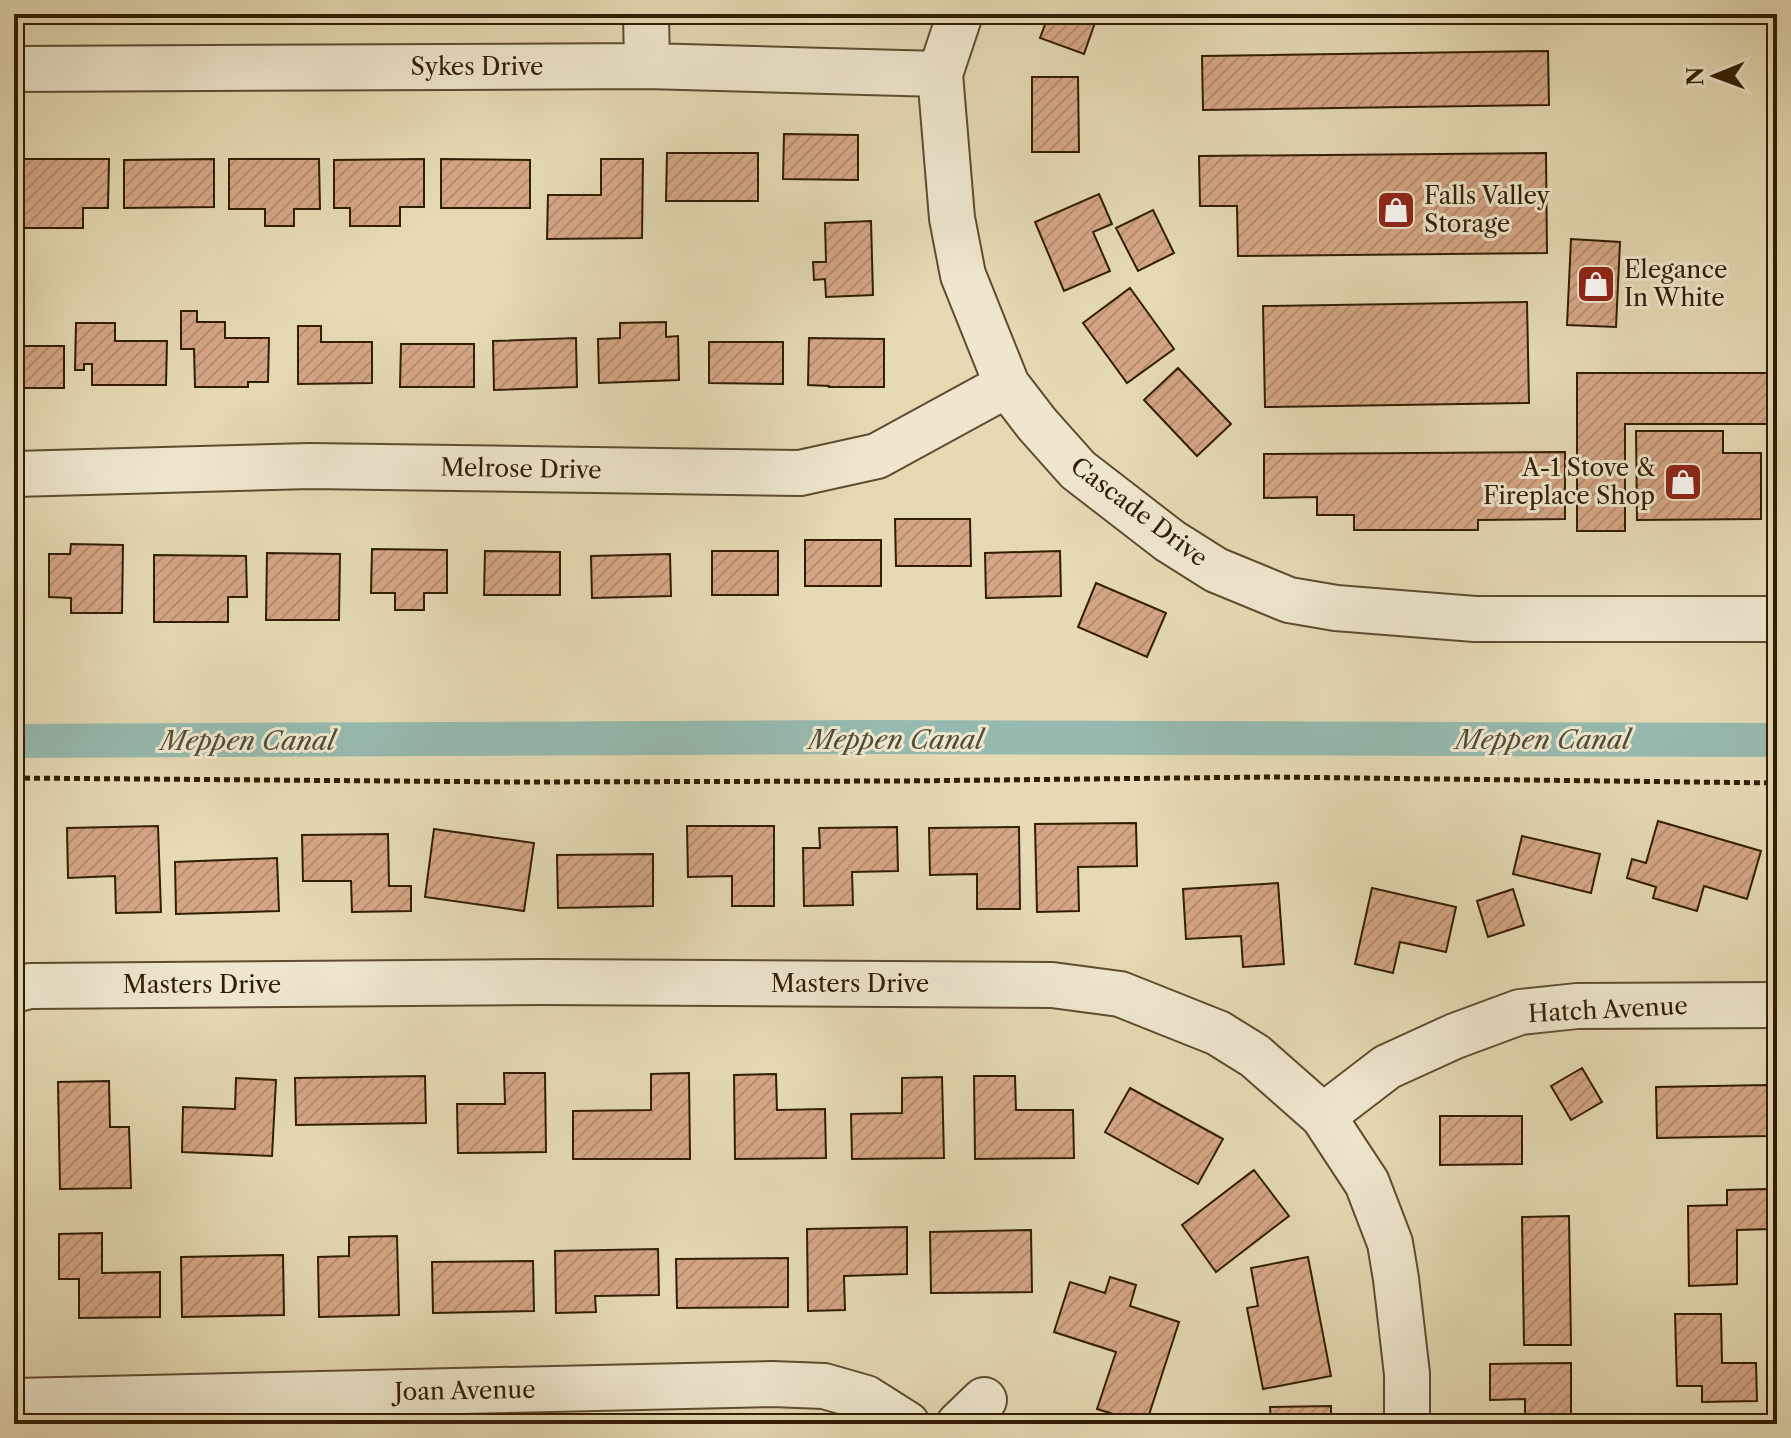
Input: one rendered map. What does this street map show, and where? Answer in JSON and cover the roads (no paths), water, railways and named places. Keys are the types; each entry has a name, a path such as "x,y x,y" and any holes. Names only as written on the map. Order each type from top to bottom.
{"street":[{"path":"646,14 647,66"},
{"name":"Cascade Drive","path":"960,14 940,74 952,218 963,275 1007,385 1037,424 1078,470 1170,541 1216,570 1289,600 1336,608 1475,619 1777,619"},
{"name":"Sykes Drive","path":"14,69 647,66 940,74"},
{"name":"Melrose Drive","path":"14,474 310,466 800,473 877,456 1007,385"},
{"name":"Masters Drive","path":"14,990 30,986 541,982 1052,985 1120,994 1218,1033 1255,1056 1323,1116 1367,1183 1390,1243 1407,1374 1407,1424"},
{"name":"Hatch Avenue","path":"1323,1116 1387,1067 1455,1036 1520,1012 1577,1006 1777,1005"},
{"name":"Joan Avenue","path":"14,1401 772,1384 824,1386 866,1398 907,1424"}],"waterway":[{"name":"Meppen Canal","path":"14,741 865,737 1777,740"}],"place":[{"name":"Falls Valley Storage","path":"1396,210"},
{"name":"Elegance In White","path":"1596,284"},
{"name":"A-1 Stove & Fireplace Shop","path":"1683,482"}]}
